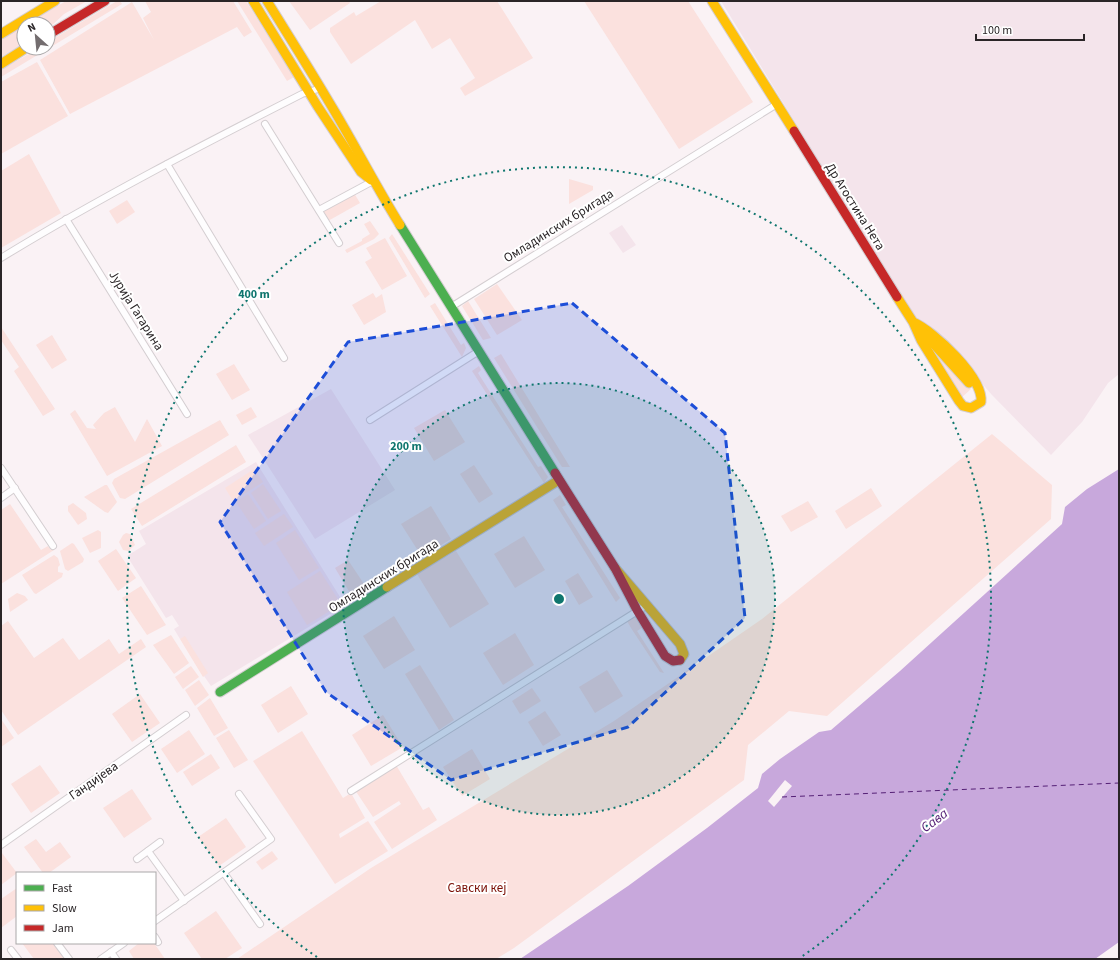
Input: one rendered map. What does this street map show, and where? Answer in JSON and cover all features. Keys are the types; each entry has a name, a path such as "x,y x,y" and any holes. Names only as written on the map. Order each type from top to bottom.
{"street":[{"path":"1,34 55,1"},
{"path":"56,30 105,1"},
{"path":"253,1 309,92 361,172 372,181"},
{"path":"267,1 321,88 366,165 372,181 615,568 637,610 665,656 671,661 676,662 682,659 684,654 680,644 615,568"},
{"name":"Др Агостина Нета","path":"712,1 913,322 921,340 963,406 971,408 977,406 981,402 982,395 976,391 913,322"},
{"path":"1,64 16,54"},
{"path":"1,258 66,219 166,164 309,92 321,88"},
{"name":"Омладинских бригада","path":"451,307 776,104"},
{"path":"265,124 339,243"},
{"path":"166,164 284,358"},
{"path":"319,210 372,181"},
{"name":"Јурија Гагарина","path":"66,219 187,414"},
{"path":"370,420 479,351"},
{"path":"1,468 53,546"},
{"name":"Омладинских бригада","path":"220,692 560,480"},
{"path":"1,498 15,488"},
{"path":"351,790 647,605"},
{"name":"Гандијева","path":"1,845 186,715"},
{"path":"156,920 271,840 239,794"},
{"path":"137,859 160,842"},
{"path":"148,851 184,901"},
{"path":"224,873 260,924"},
{"path":"58,944 69,959"},
{"path":"101,959 123,944"},
{"path":"11,950 18,959"},
{"path":"111,952 116,959"}],"highlighted area":[{"path":"572,303 725,433 745,618 628,727 451,780 326,692 220,522 348,342"}],"shaded area":[{"path":"721,1 1119,1 1119,374 1108,383 1082,422 1051,455 992,395 961,359 922,325 908,307"},
{"path":"622,225 636,245 623,253 609,233"},
{"path":"331,389 395,490 315,539 248,435"},
{"path":"256,462 345,605 211,686 204,676 207,673 185,637 180,639 174,629 179,626 172,615 166,618 127,556 146,544 139,531"}],"green space":[{"path":"66,1 87,1 64,14 56,22 56,16 41,16"},
{"path":"117,1 120,1 122,4 56,44 56,37"},
{"path":"145,1 233,1 252,32 244,37 237,27 70,114 40,60 46,56 56,56 56,50 132,2 154,40 143,18 151,12"},
{"path":"237,1 246,1 294,77 287,81"},
{"path":"289,1 349,1 350,3 310,30"},
{"path":"381,1 497,1 533,58 465,96 460,88 475,78 450,38 432,49 415,20 351,64 330,32 330,28 354,12 356,16"},
{"path":"584,1 688,1 753,102 679,149"},
{"path":"16,31 16,48 1,57 1,39"},
{"path":"25,56 36,56 1,77 1,70"},
{"path":"37,62 68,116 1,154 1,82"},
{"path":"29,154 61,213 1,248 1,171"},
{"path":"569,179 593,186 593,190 569,204"},
{"path":"354,193 360,203 328,221 322,211"},
{"path":"127,200 135,212 117,224 109,211"},
{"path":"370,221 379,234 374,239 347,253 345,250 362,241 362,239 370,234 364,224"},
{"path":"392,234 430,294 425,298 389,238"},
{"path":"385,238 407,276 382,290 365,262 372,258 366,248"},
{"path":"497,284 522,320 497,335 474,299"},
{"path":"373,293 376,298 382,294 386,312 364,325 352,305"},
{"path":"468,301 491,338 483,340 462,306"},
{"path":"435,303 461,345 464,343 466,348 462,357 430,306"},
{"path":"1,327 55,409 43,416 14,371 19,367 1,340"},
{"path":"52,335 67,360 52,369 36,345"},
{"path":"921,335 971,389 961,398"},
{"path":"501,354 570,467 562,467 494,358"},
{"path":"234,364 250,390 232,400 216,374"},
{"path":"479,366 481,370 478,373 538,467 541,466 548,477 544,483 472,371"},
{"path":"115,407 135,442 147,419 162,446 107,476 70,414 75,410 87,428 96,429 93,425 104,413"},
{"path":"251,407 257,417 242,425 236,415"},
{"path":"445,410 465,442 434,461 414,428"},
{"path":"220,420 229,435 125,499 120,498 112,483 114,479"},
{"name":"Савски кеј","path":"992,434 1052,485 1051,519 827,716 789,711 748,745 744,780 514,948 496,959 237,959 371,868 614,721 762,619"},
{"path":"236,445 246,462 142,526 131,509"},
{"path":"474,465 493,494 479,503 460,474"},
{"path":"254,469 263,482 233,501 225,488"},
{"path":"263,484 281,511 268,519 251,493"},
{"path":"107,485 117,502 108,513 84,497"},
{"path":"871,488 882,506 846,529 835,511"},
{"path":"248,494 266,521 254,529 236,502"},
{"path":"560,495 566,505 562,507 620,598 616,602 553,500"},
{"path":"808,501 818,517 791,532 781,516"},
{"path":"73,503 86,513 87,519 78,525 68,511 68,506"},
{"path":"10,504 41,550 48,546 51,550 54,550 1,584 1,510"},
{"path":"431,506 451,539 422,557 401,524"},
{"path":"284,514 293,527 264,546 255,533"},
{"path":"98,530 101,532 101,548 90,553 82,538"},
{"path":"295,530 319,568 299,580 276,543"},
{"path":"126,533 130,534 135,545 128,551 123,550 119,542"},
{"path":"524,536 545,570 515,588 494,554"},
{"path":"72,543 84,559 83,562 68,571 65,569 60,551"},
{"path":"116,549 136,578 118,591 98,561"},
{"path":"456,551 489,604 450,628 417,574"},
{"path":"54,555 58,558 60,565 58,567 58,572 63,573 62,577 36,594 22,575"},
{"path":"348,560 364,584 350,593 335,568"},
{"path":"320,571 341,604 307,625 287,592"},
{"path":"578,573 593,597 579,605 565,581"},
{"path":"141,586 166,625 147,635 122,598"},
{"path":"17,593 25,596 28,600 10,612 8,599"},
{"path":"394,616 415,650 384,669 363,636"},
{"path":"633,617 637,619 643,627 637,631 664,673 660,672 627,621"},
{"path":"8,621 34,658 63,638 79,660 109,639 119,654 141,639 146,647 18,735 1,710 1,626"},
{"path":"515,633 534,665 503,685 483,653"},
{"path":"171,635 189,663 174,674 153,645"},
{"path":"185,636 208,673 203,677 180,639"},
{"path":"420,665 454,720 439,730 405,674"},
{"path":"191,666 199,677 183,689 175,677"},
{"path":"607,670 623,696 595,713 579,687"},
{"path":"199,680 209,695 195,706 185,690"},
{"path":"291,686 308,714 278,733 261,705"},
{"path":"532,688 541,701 520,714 512,701"},
{"path":"140,694 160,723 132,742 112,714"},
{"path":"210,698 228,728 214,736 197,708"},
{"path":"545,711 561,735 543,746 528,722"},
{"path":"383,715 403,747 371,766 352,735"},
{"path":"1,719 14,738 1,747"},
{"path":"189,730 205,754 177,773 161,749"},
{"path":"229,730 248,760 234,768 216,738"},
{"path":"302,731 343,798 351,793 365,818 339,834 340,838 368,821 388,851 335,884 253,761"},
{"path":"472,749 490,779 462,796 443,767"},
{"path":"211,754 220,768 192,786 183,772"},
{"path":"40,765 60,793 31,813 11,784"},
{"path":"396,765 423,810 429,807 437,820 392,849 374,822 401,804 399,801 373,817 355,790"},
{"path":"132,789 152,819 124,838 103,808"},
{"path":"226,818 246,847 219,866 198,837"},
{"path":"36,839 46,852 60,842 71,857 50,872 42,872 24,847"},
{"path":"272,851 278,859 262,870 256,862"},
{"path":"2,853 16,872 1,885"},
{"path":"16,889 16,917 1,928 1,899"},
{"path":"216,911 242,948 225,959 202,959 184,933"},
{"path":"23,944 54,944 64,959 34,959"},
{"path":"138,944 155,944 165,959 134,959 129,951"}],"water":[{"name":"Сава","path":"1119,469 1119,942 1095,959 520,959 628,886 707,828 758,788 762,774 780,759 819,732 831,730 900,671 1062,524 1065,507 1087,489"}],"pier":[{"path":"785,780 792,786 774,807 768,801"}],"ferry route":[{"path":"782,797 1119,783"}],"traffic: fast":[{"path":"400,225 555,473"},
{"path":"220,692 387,587"}],"traffic: slow":[{"path":"1,34 55,1"},
{"path":"253,1 318,107 361,172 371,180"},
{"path":"267,1 338,117 400,225"},
{"path":"712,1 794,131"},
{"path":"1,64 16,54"},
{"path":"897,297 913,322 921,340 959,401 963,406 971,408 981,402 980,392 975,381 956,356 933,335 913,322"},
{"path":"920,329 969,383"},
{"path":"387,587 559,480"},
{"path":"615,568 680,644 684,654 680,660"}],"traffic: jam":[{"path":"56,30 105,1"},
{"path":"794,131 897,297"},
{"path":"555,473 615,568 637,610 665,656 673,661 680,660"}]}
